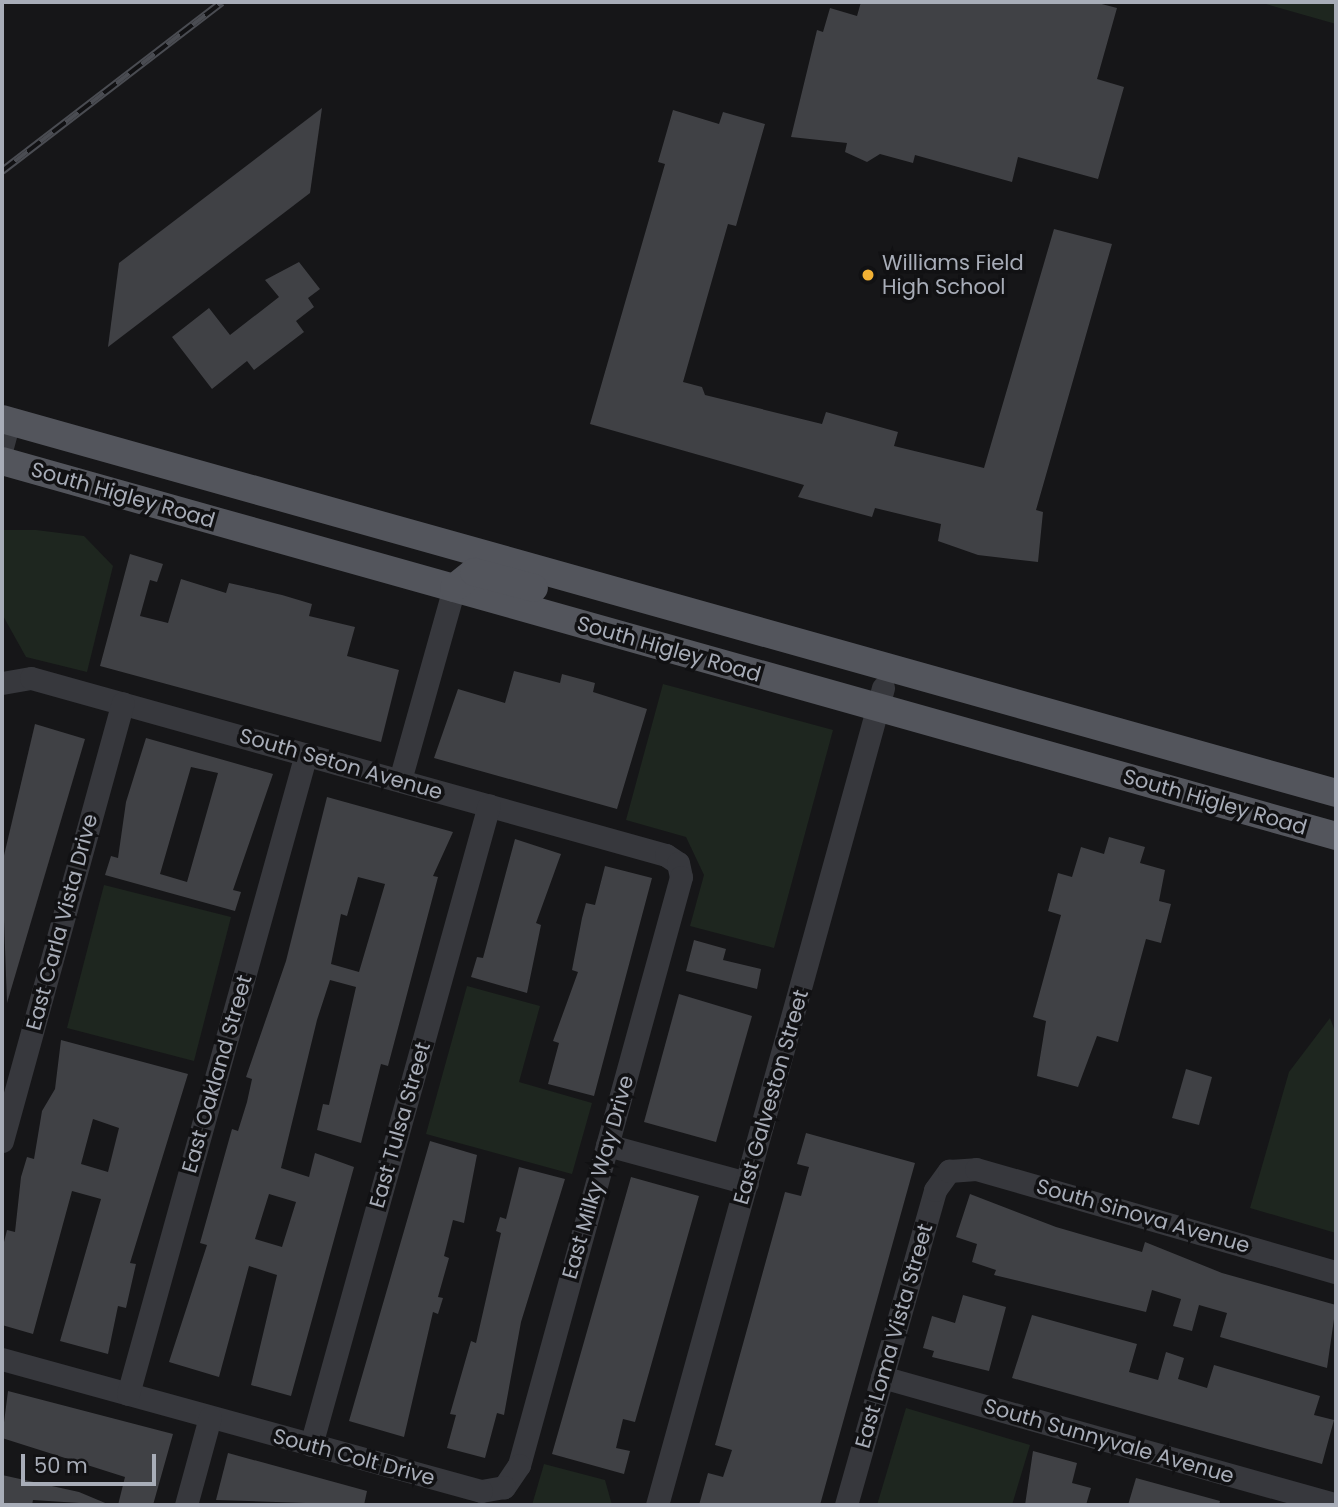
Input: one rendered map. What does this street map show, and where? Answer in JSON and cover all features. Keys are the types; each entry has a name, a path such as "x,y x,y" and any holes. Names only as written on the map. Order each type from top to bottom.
{"main road":[{"name":"South Higley Road","path":"4,429 578,580 1336,793"},
{"name":"South Higley Road","path":"2,461 454,588 880,698 1336,836"},
{"path":"454,588 474,572 537,589 578,580"}],"street":[{"path":"400,780 454,588"},
{"name":"South Seton Avenue","path":"2,683 31,678 489,805 678,863"},
{"name":"East Galveston Street","path":"657,1505 880,698"},
{"name":"East Carla Vista Drive","path":"2,1141 123,704"},
{"name":"East Oakland Street","path":"128,1394 306,754"},
{"name":"East Tulsa Street","path":"311,1445 489,805"},
{"name":"East Milky Way Drive","path":"504,1487 519,1465 681,877 678,863"},
{"path":"607,1145 747,1183"},
{"name":"South Sinova Avenue","path":"949,1171 976,1168 1336,1272"},
{"name":"East Loma Vista Street","path":"846,1505 935,1190 949,1171"},
{"name":"South Colt Drive","path":"2,1359 481,1492 504,1487"},
{"name":"South Sunnyvale Avenue","path":"882,1377 1336,1504"},
{"path":"186,1505 210,1417"}],"shaded area":[{"path":"1259,2 1336,2 1336,24"},
{"path":"2,530 36,530 84,536 113,566 87,672 26,657 2,614"},
{"path":"663,684 833,730 774,948 690,926 704,875 686,837 626,820"},
{"path":"104,885 231,917 194,1061 67,1028"},
{"path":"467,986 540,1006 519,1082 592,1103 572,1174 426,1134"},
{"path":"1330,1018 1336,1034 1336,1233 1250,1208 1289,1072"},
{"path":"906,1408 1030,1445 1012,1505 877,1505"},
{"path":"544,1464 605,1480 612,1505 532,1505"}],"building":[{"path":"861,2 1094,2 1117,8 1097,79 1124,87 1098,179 1018,157 1012,182 915,155 913,163 880,154 867,162 845,152 847,143 791,137 817,30 823,32 830,8 857,16"},
{"path":"322,108 310,193 108,347 119,263"},
{"path":"673,110 719,124 723,112 765,124 736,226 728,224 683,382 702,387 705,395 822,424 826,412 898,432 894,446 984,468 1054,229 1112,244 1036,510 1043,512 1038,562 978,555 938,541 941,524 875,508 872,517 798,497 804,485 590,424 665,164 658,162"},
{"path":"299,262 320,289 308,298 314,307 296,321 304,332 254,370 247,361 212,389 172,337 209,308 230,335 279,297 265,280"},
{"path":"130,554 163,564 157,582 150,580 140,616 168,623 181,579 226,593 229,583 282,595 312,604 309,616 355,627 347,656 399,670 381,742 100,666"},
{"path":"514,671 560,683 562,674 595,683 593,692 647,709 617,809 434,758 458,689 505,703"},
{"path":"35,724 85,739 7,1003 2,864"},
{"path":"146,738 273,774 233,890 241,892 235,911 105,875 111,856 118,858 126,802","holes":["191,767 218,773 187,882 160,874"]},
{"path":"327,797 453,832 433,876 438,877 388,1066 381,1064 361,1143 317,1130 323,1104 329,1105 356,987 330,980 317,1020 281,1168 309,1177 315,1153 354,1167 291,1396 251,1385 277,1275 249,1266 219,1377 169,1362 207,1245 200,1243 232,1129 238,1131 247,1102 252,1079 246,1077 286,961","holes":["358,877 385,884 359,972 331,964 341,914 347,916","269,1194 296,1202 282,1247 255,1239"]},
{"path":"1109,837 1145,847 1140,863 1165,870 1159,901 1171,904 1161,943 1146,939 1118,1042 1097,1036 1078,1087 1037,1076 1046,1021 1033,1017 1061,915 1048,911 1058,873 1072,877 1081,847 1104,854"},
{"path":"515,839 561,854 536,923 541,925 527,993 471,977 477,957 483,958"},
{"path":"605,866 652,878 594,1096 548,1084 559,1043 553,1041 578,972 572,970 582,918 586,903 595,905"},
{"path":"694,940 726,949 723,960 761,969 757,989 686,971"},
{"path":"679,994 752,1016 716,1142 644,1122"},
{"path":"61,1040 188,1074 130,1263 136,1264 126,1308 118,1306 108,1354 60,1341 101,1199 72,1191 33,1334 2,1325 2,1250 7,1230 15,1232 21,1177 27,1157 34,1159 42,1111 55,1089","holes":["93,1119 119,1128 108,1172 81,1164"]},
{"path":"1186,1069 1212,1077 1199,1125 1172,1118"},
{"path":"806,1133 915,1163 820,1505 699,1505 708,1473 723,1477 732,1450 715,1445 785,1192 801,1196 809,1167 797,1164"},
{"path":"430,1141 477,1155 464,1223 453,1220 444,1256 449,1258 438,1297 443,1298 438,1314 433,1312 404,1437 349,1421"},
{"path":"519,1167 565,1179 521,1322 504,1415 497,1413 485,1458 447,1448 456,1415 450,1414 471,1341 476,1343 501,1233 496,1231 500,1217 506,1219"},
{"path":"631,1177 699,1196 635,1422 623,1419 616,1448 630,1451 624,1474 552,1454"},
{"path":"970,1194 1056,1227 1142,1252 1145,1242 1222,1273 1336,1305 1327,1368 1220,1337 1227,1313 1199,1305 1192,1331 1173,1326 1181,1299 1152,1290 1146,1312 994,1275 996,1270 972,1262 977,1244 956,1237"},
{"path":"963,1295 1006,1307 989,1371 932,1357 934,1351 923,1348 932,1316 955,1323"},
{"path":"1032,1315 1137,1344 1129,1372 1158,1380 1166,1352 1184,1358 1178,1379 1207,1388 1214,1365 1320,1396 1314,1415 1334,1420 1322,1464 1012,1378"},
{"path":"8,1391 173,1434 153,1505 118,1505 125,1477 2,1438"},
{"path":"1033,1451 1077,1463 1072,1483 1091,1488 1086,1505 1025,1505"},
{"path":"228,1453 367,1491 364,1505 216,1500"},
{"path":"2,1475 79,1492 110,1505 33,1500 32,1505 2,1505"},
{"path":"1136,1478 1220,1501 1219,1505 1128,1505"}],"railway":[{"path":"2,171 222,2"}],"place":[{"name":"Williams Field High School","path":"868,275"}]}
